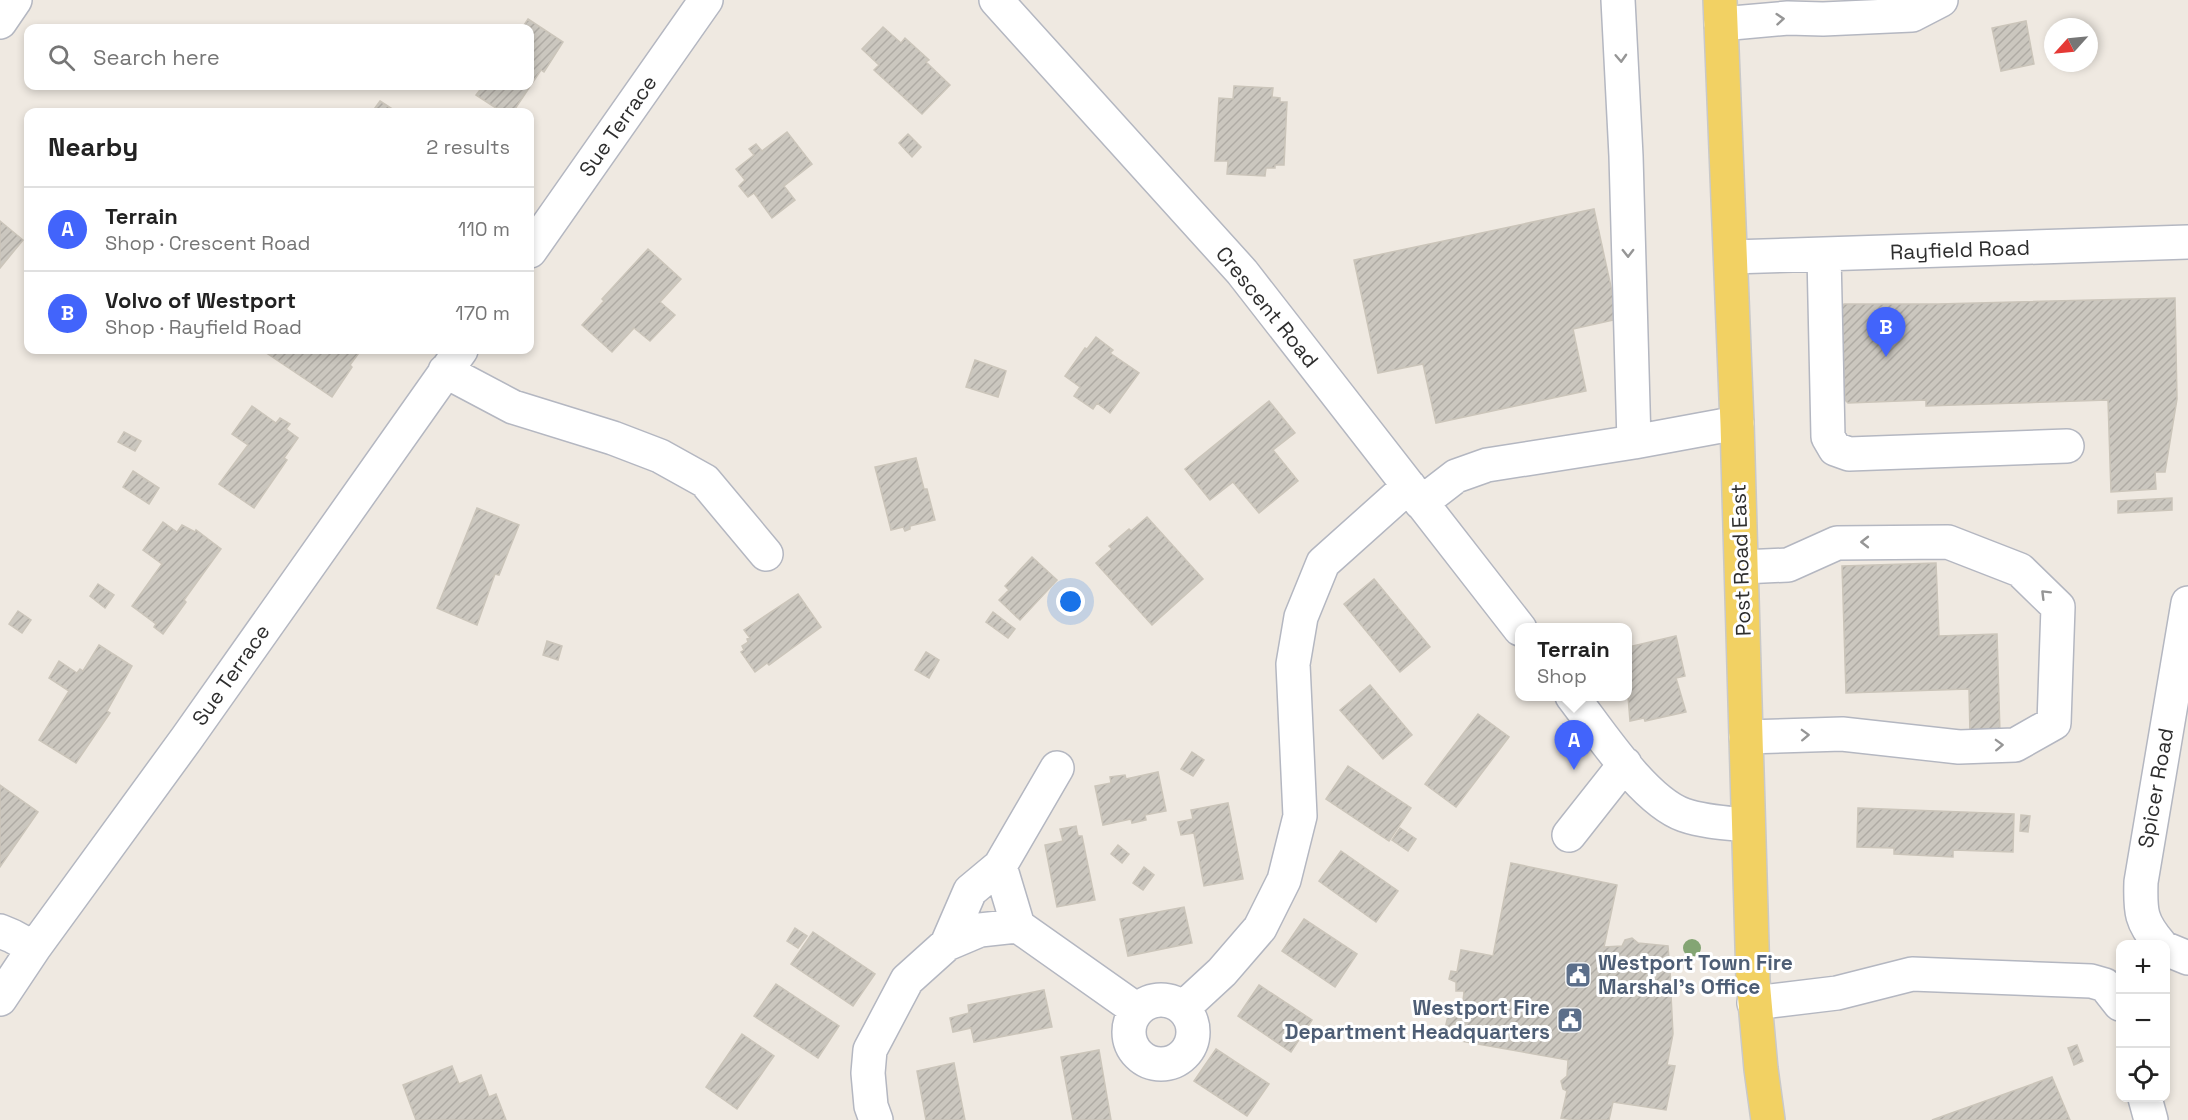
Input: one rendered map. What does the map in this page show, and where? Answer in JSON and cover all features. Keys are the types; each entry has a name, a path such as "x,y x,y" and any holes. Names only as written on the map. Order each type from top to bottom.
{"main road":[{"name":"Post Road East","path":"1721,12 1742,567 1754,1003 1768,1120"}],"street":[{"path":"0,22 15,0"},
{"name":"Sue Terrace","path":"534,245 706,0"},
{"name":"Crescent Road","path":"996,0 1242,272 1515,623"},
{"path":"1618,0 1626,156 1634,442"},
{"path":"1721,12 1823,19 1912,15 1941,0"},
{"name":"Rayfield Road","path":"1731,257 2188,242"},
{"path":"1824,255 1828,437 1835,450 1849,454 2067,446"},
{"path":"453,361 513,407 613,438 660,456 705,481 766,555"},
{"name":"Sue Terrace","path":"0,999 34,948 187,738 453,361"},
{"path":"1183,1008 1222,972 1260,928 1284,880 1300,816 1293,664 1301,617 1323,563 1415,495 1487,465 1737,423"},
{"path":"1742,567 1788,565 1837,543 1948,542 2020,570 2058,607 2054,723 2015,745 1959,747 1842,734 1746,737"},
{"name":"Spicer Road","path":"2156,940 2145,927 2140,902 2143,862 2188,603"},
{"path":"1576,701 1625,764 1652,795 1669,808 1704,820 1748,825"},
{"path":"1569,835 1625,764"},
{"path":"947,944 970,891 1000,866 1057,768"},
{"path":"1000,866 1017,926 1137,1010"},
{"path":"876,1120 871,1106 868,1073 870,1050 907,980 947,944 980,930 1017,926"},
{"path":"0,931 34,948"},
{"path":"2170,951 2188,958"},
{"path":"1754,1003 1837,993 1912,974 2091,981 2105,985 2116,998"},
{"path":"1165,1000 1174,1002 1183,1008 1194,1028 1189,1050 1171,1064 1159,1065 1148,1062 1138,1055 1131,1045 1128,1033 1137,1010 1145,1004 1165,1000"},
{"path":"2146,1102 2151,1120"}],"building":[{"path":"528,19 563,42 544,72 541,70 534,80 534,24 525,24"},
{"path":"2026,21 2034,64 2001,71 1992,28"},
{"path":"883,27 901,43 905,38 929,60 926,62 950,85 922,114 874,70 879,65 862,49"},
{"path":"1234,86 1273,88 1272,97 1280,98 1280,102 1287,102 1284,165 1266,168 1265,176 1227,174 1228,161 1215,161 1219,98 1233,99"},
{"path":"480,90 528,90 516,108 496,108 476,95"},
{"path":"380,101 391,108 375,108"},
{"path":"787,132 812,164 784,186 795,200 772,218 754,193 748,197 739,186 745,180 736,169 754,155 749,149 756,144 762,151"},
{"path":"908,134 921,147 912,157 899,143"},
{"path":"1594,209 1618,319 1573,329 1586,391 1436,423 1423,364 1378,373 1354,260"},
{"path":"0,221 23,240 0,268"},
{"path":"648,249 681,279 660,302 675,315 650,341 634,328 612,352 582,325 604,301 602,299"},
{"path":"2175,298 2177,399 2165,472 2155,472 2156,489 2111,492 2108,400 1926,406 1926,400 1848,403 1845,400 1842,307 1844,304"},
{"path":"1096,337 1113,350 1110,353 1139,373 1110,413 1097,403 1093,409 1074,396 1080,387 1065,376"},
{"path":"268,354 358,354 332,397"},
{"path":"975,360 1006,371 998,397 966,387"},
{"path":"1269,401 1295,433 1273,450 1298,481 1259,513 1233,482 1210,500 1185,469"},
{"path":"252,406 276,423 280,418 290,424 286,429 298,438 284,458 287,460 254,508 219,484 248,445 232,434"},
{"path":"124,432 141,441 135,451 118,442"},
{"path":"916,458 935,520 910,526 910,529 905,531 903,527 891,530 875,467"},
{"path":"133,471 159,488 149,504 123,487"},
{"path":"2172,498 2172,510 2118,513 2118,501"},
{"path":"477,508 519,525 499,575 495,574 477,625 437,608"},
{"path":"1147,517 1203,579 1152,625 1096,563 1112,549 1109,546"},
{"path":"163,522 177,532 182,525 195,532 196,530 221,549 184,600 186,602 163,634 154,627 156,624 132,606 162,564 143,550"},
{"path":"1032,557 1057,580 1020,620 999,600 1009,590 1005,586"},
{"path":"1936,563 1939,636 1997,634 2000,733 1970,734 1969,689 1846,693 1842,566"},
{"path":"1374,579 1430,647 1400,672 1344,604"},
{"path":"98,584 114,595 105,608 90,596"},
{"path":"798,594 821,627 769,665 767,663 755,672 741,652 744,650 742,646 750,638 744,630"},
{"path":"18,611 31,620 22,633 9,624"},
{"path":"993,612 1015,629 1008,638 986,622"},
{"path":"1676,636 1685,676 1676,678 1686,712 1645,721 1644,718 1630,721 1628,701 1632,701 1632,646"},
{"path":"547,641 562,646 558,660 543,655"},
{"path":"99,645 132,666 107,711 110,713 76,763 39,740 69,691 49,678 59,661 77,673 80,669 83,671"},
{"path":"926,652 939,660 929,678 915,670"},
{"path":"1370,685 1412,735 1383,759 1340,710"},
{"path":"1478,714 1509,737 1456,807 1425,784"},
{"path":"1192,752 1204,760 1193,776 1181,769"},
{"path":"1348,766 1411,808 1389,841 1326,799"},
{"path":"1158,772 1166,811 1145,815 1146,820 1132,823 1131,819 1103,825 1095,786 1111,783 1110,777 1125,775 1126,779"},
{"path":"0,785 38,812 0,867"},
{"path":"1228,803 1243,879 1204,886 1194,833 1181,835 1178,822 1193,819 1191,810"},
{"path":"1858,808 2014,814 2013,852 1953,850 1953,857 1894,854 1894,848 1857,847"},
{"path":"2021,815 2030,816 2028,832 2020,831"},
{"path":"1076,826 1078,836 1082,836 1095,900 1057,907 1045,845 1063,841 1060,829"},
{"path":"1400,828 1416,839 1408,851 1392,840"},
{"path":"1118,845 1129,854 1122,863 1111,854"},
{"path":"1341,851 1398,891 1376,922 1319,881"},
{"path":"1511,863 1617,885 1604,947 1622,946 1625,940 1632,938 1638,943 1668,946 1671,985 1666,986 1666,994 1671,995 1673,1034 1667,1065 1675,1066 1666,1110 1613,1102 1609,1120 1561,1118 1567,1091 1563,1089 1561,1081 1567,1076 1568,1060 1443,1038 1449,1011 1462,1013 1464,991 1456,991 1456,982 1449,979 1451,971 1457,972 1461,950 1493,956"},
{"path":"1144,867 1154,875 1143,890 1133,883"},
{"path":"1184,907 1192,943 1128,956 1120,919"},
{"path":"1304,919 1357,954 1335,987 1282,951"},
{"path":"795,928 807,936 798,948 787,941"},
{"path":"813,932 875,974 853,1006 791,964"},
{"path":"776,984 839,1026 818,1058 754,1016"},
{"path":"1259,985 1312,1020 1291,1052 1238,1016"},
{"path":"1044,990 1052,1027 974,1042 971,1028 953,1032 950,1018 969,1013 968,1005"},
{"path":"742,1034 774,1056 737,1109 706,1087"},
{"path":"2077,1045 2083,1061 2074,1065 2068,1048"},
{"path":"1216,1049 1269,1084 1247,1116 1194,1081"},
{"path":"1099,1050 1111,1120 1073,1120 1061,1057"},
{"path":"954,1063 965,1120 926,1120 917,1071"},
{"path":"452,1066 459,1084 481,1075 489,1097 496,1094 506,1120 416,1120 403,1085"},
{"path":"2052,1077 2070,1120 1932,1120"}],"place":[{"name":"Volvo of Westport","path":"1886,357"},
{"name":"Terrain","path":"1574,770"},
{"name":"Westport Town Fire Marshal's Office","path":"1578,975"},
{"name":"Westport Fire Department Headquarters","path":"1570,1020"}]}
